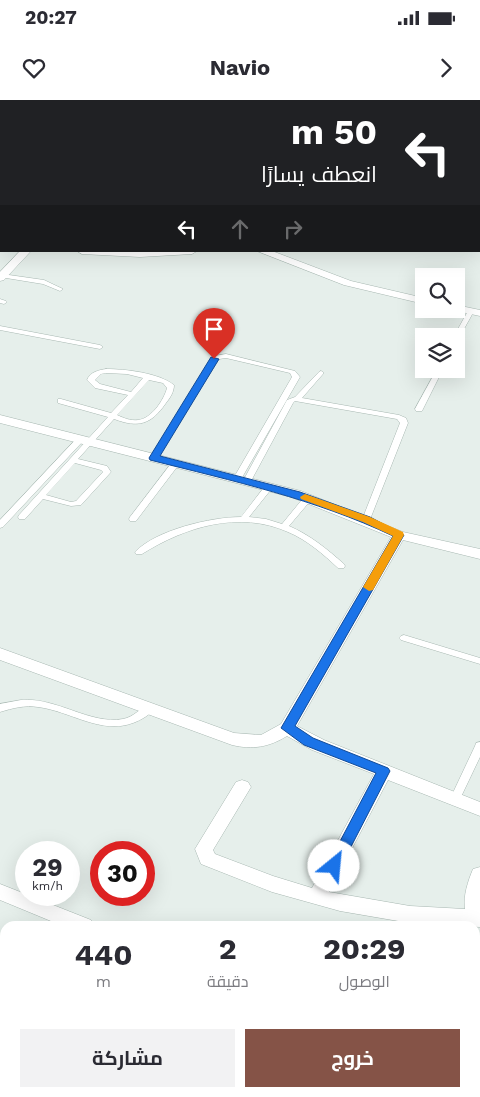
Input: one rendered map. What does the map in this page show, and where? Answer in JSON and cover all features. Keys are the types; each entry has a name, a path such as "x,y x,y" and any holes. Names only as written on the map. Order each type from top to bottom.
{"street":[{"path":"50,100 66,100"},
{"path":"2,274 25,252"},
{"path":"101,252 140,254 175,252"},
{"path":"265,252 348,283 415,299"},
{"path":"0,419 269,487 308,498 399,535 480,554"},
{"path":"0,654 249,744 266,741 287,728 399,535"},
{"path":"287,728 308,741 480,809"},
{"path":"317,897 384,771"},
{"path":"242,788 204,849 208,859 317,897 414,916 479,918 472,902 480,875"},
{"path":"0,892 72,921"}],"lane":[{"path":"2,274 44,282 60,289"},
{"path":"463,328 475,312"},
{"path":"0,328 100,346"},
{"path":"154,458 217,357 226,356 293,372 296,377 242,480"},
{"path":"61,401 134,423 147,420 155,414 170,393 171,387 165,382 107,370 92,377 91,380 98,386 132,394"},
{"path":"242,480 290,402 298,398 321,373"},
{"path":"0,525 112,417 147,378"},
{"path":"419,409 435,378"},
{"path":"298,398 396,416 403,420 366,520"},
{"path":"22,517 73,460 86,440"},
{"path":"40,496 71,504 78,503 107,472 104,468 73,460"},
{"path":"132,519 176,463"},
{"path":"243,520 269,487"},
{"path":"284,527 308,498"},
{"path":"139,552 160,538 186,527 214,521 243,520 284,527 306,538 341,566"},
{"path":"404,638 480,661"},
{"path":"0,708 27,703 41,704 100,722 117,725 136,720 150,708"},
{"path":"455,799 480,746"}],"slow traffic":[{"path":"305,497 366,520 399,535 369,587"}],"route":[{"path":"214,359 154,458 296,494 366,520 399,535 287,728 308,741 384,771 334,866"}]}
